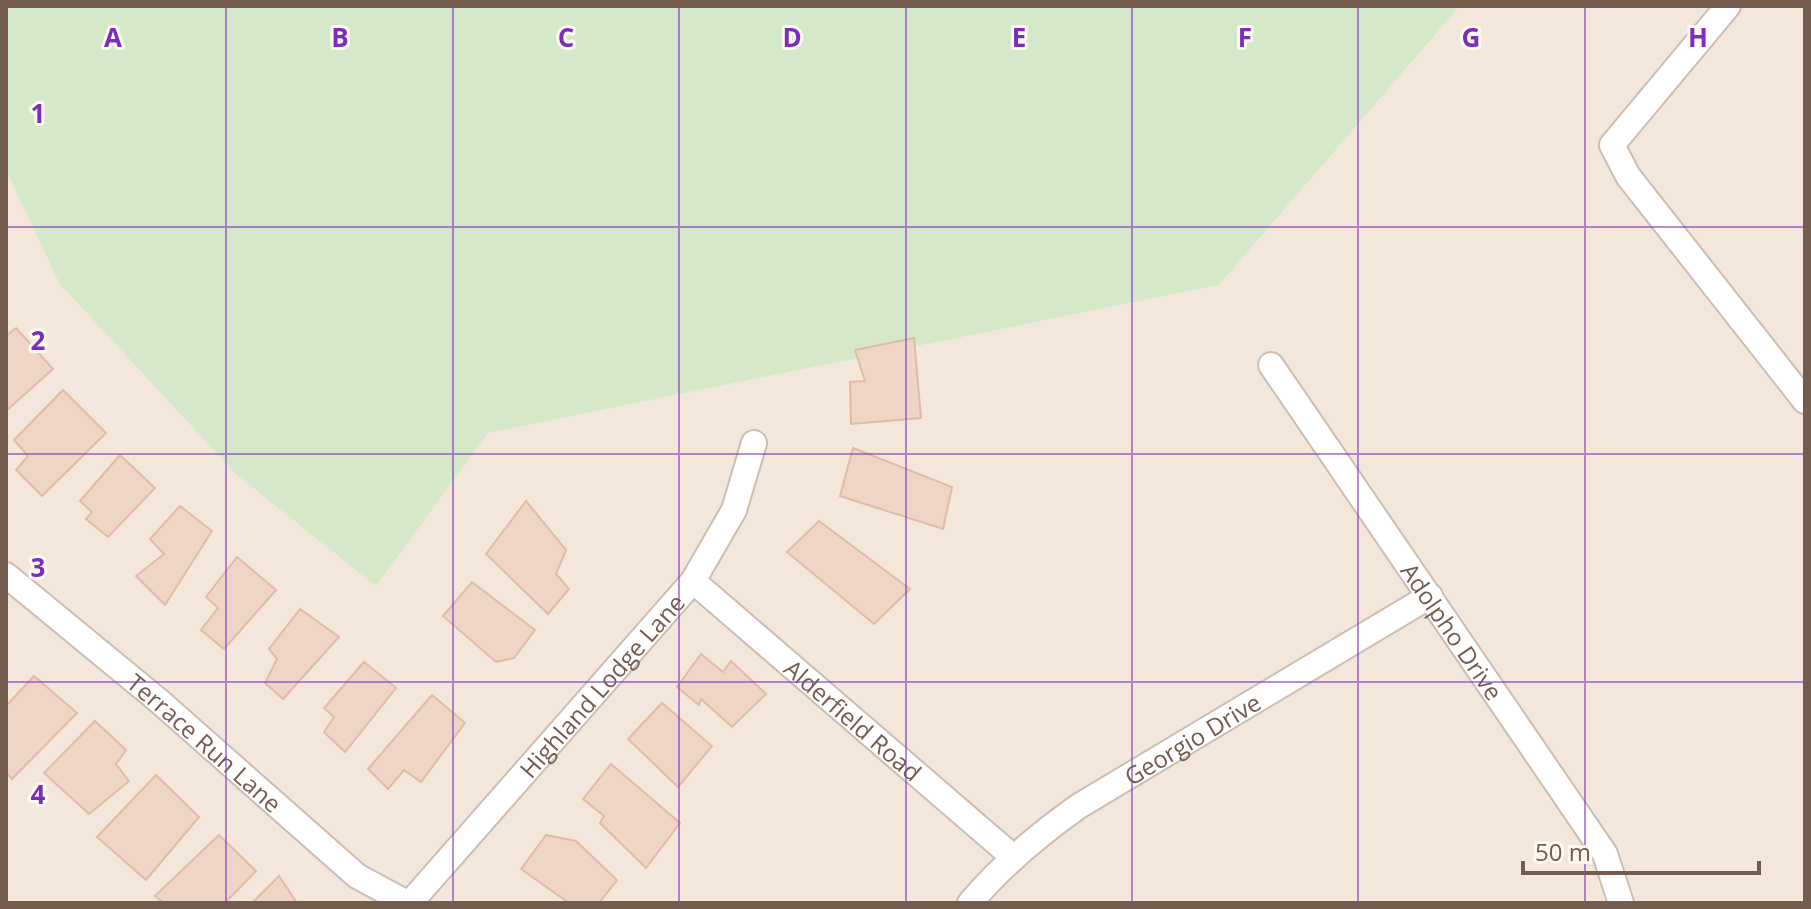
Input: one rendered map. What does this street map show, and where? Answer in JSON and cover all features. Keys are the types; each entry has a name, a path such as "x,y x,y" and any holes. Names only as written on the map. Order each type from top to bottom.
{"street":[{"path":"1728,6 1612,145 1628,176 1805,401"},
{"name":"Adolpho Drive","path":"1271,365 1605,854 1621,903"},
{"name":"Highland Lodge Lane","path":"408,903 693,581 734,510 754,443"},
{"name":"Terrace Run Lane","path":"6,575 159,701 357,876 408,903"},
{"name":"Alderfield Road","path":"693,581 1013,857"},
{"name":"Georgio Drive","path":"970,903 1013,857 1079,806 1430,596"}],"shaded area":[{"path":"1460,6 1805,6 1805,903 6,903 6,170 59,283 376,586 487,433 1219,285"}],"green space":[{"path":"6,6 1460,6 1219,285 488,433 376,586 236,474 59,283 6,170"}],"building":[{"path":"16,328 53,369 6,411 6,336"},
{"path":"914,338 921,418 851,424 850,382 865,381 855,350"},
{"path":"63,390 106,433 42,496 16,470 28,456 14,440"},
{"path":"853,448 952,487 943,529 840,496"},
{"path":"120,455 155,488 108,537 86,519 92,512 80,501"},
{"path":"526,501 566,550 556,574 569,589 548,614 486,554"},
{"path":"180,506 212,531 165,605 136,576 164,554 150,539"},
{"path":"819,521 910,589 874,624 787,552"},
{"path":"237,557 276,590 224,649 201,630 218,608 206,597"},
{"path":"472,582 535,630 514,658 496,662 443,616"},
{"path":"300,609 339,637 283,699 265,683 277,659 269,649"},
{"path":"701,654 723,672 731,661 766,694 732,727 701,699 699,705 677,687"},
{"path":"364,662 396,688 345,752 324,732 334,717 324,708"},
{"path":"34,676 77,713 12,779 6,772 6,706"},
{"path":"432,695 465,723 421,782 404,770 388,789 368,769"},
{"path":"662,703 712,746 678,787 628,739"},
{"path":"95,721 126,750 116,764 129,781 89,814 44,773"},
{"path":"611,764 680,823 646,868 600,823 604,816 583,799"},
{"path":"156,775 199,817 146,880 97,837"},
{"path":"219,835 256,871 225,903 164,903 155,896"},
{"path":"546,835 576,841 617,880 599,903 569,903 521,869"},
{"path":"279,876 297,903 252,903"}]}
